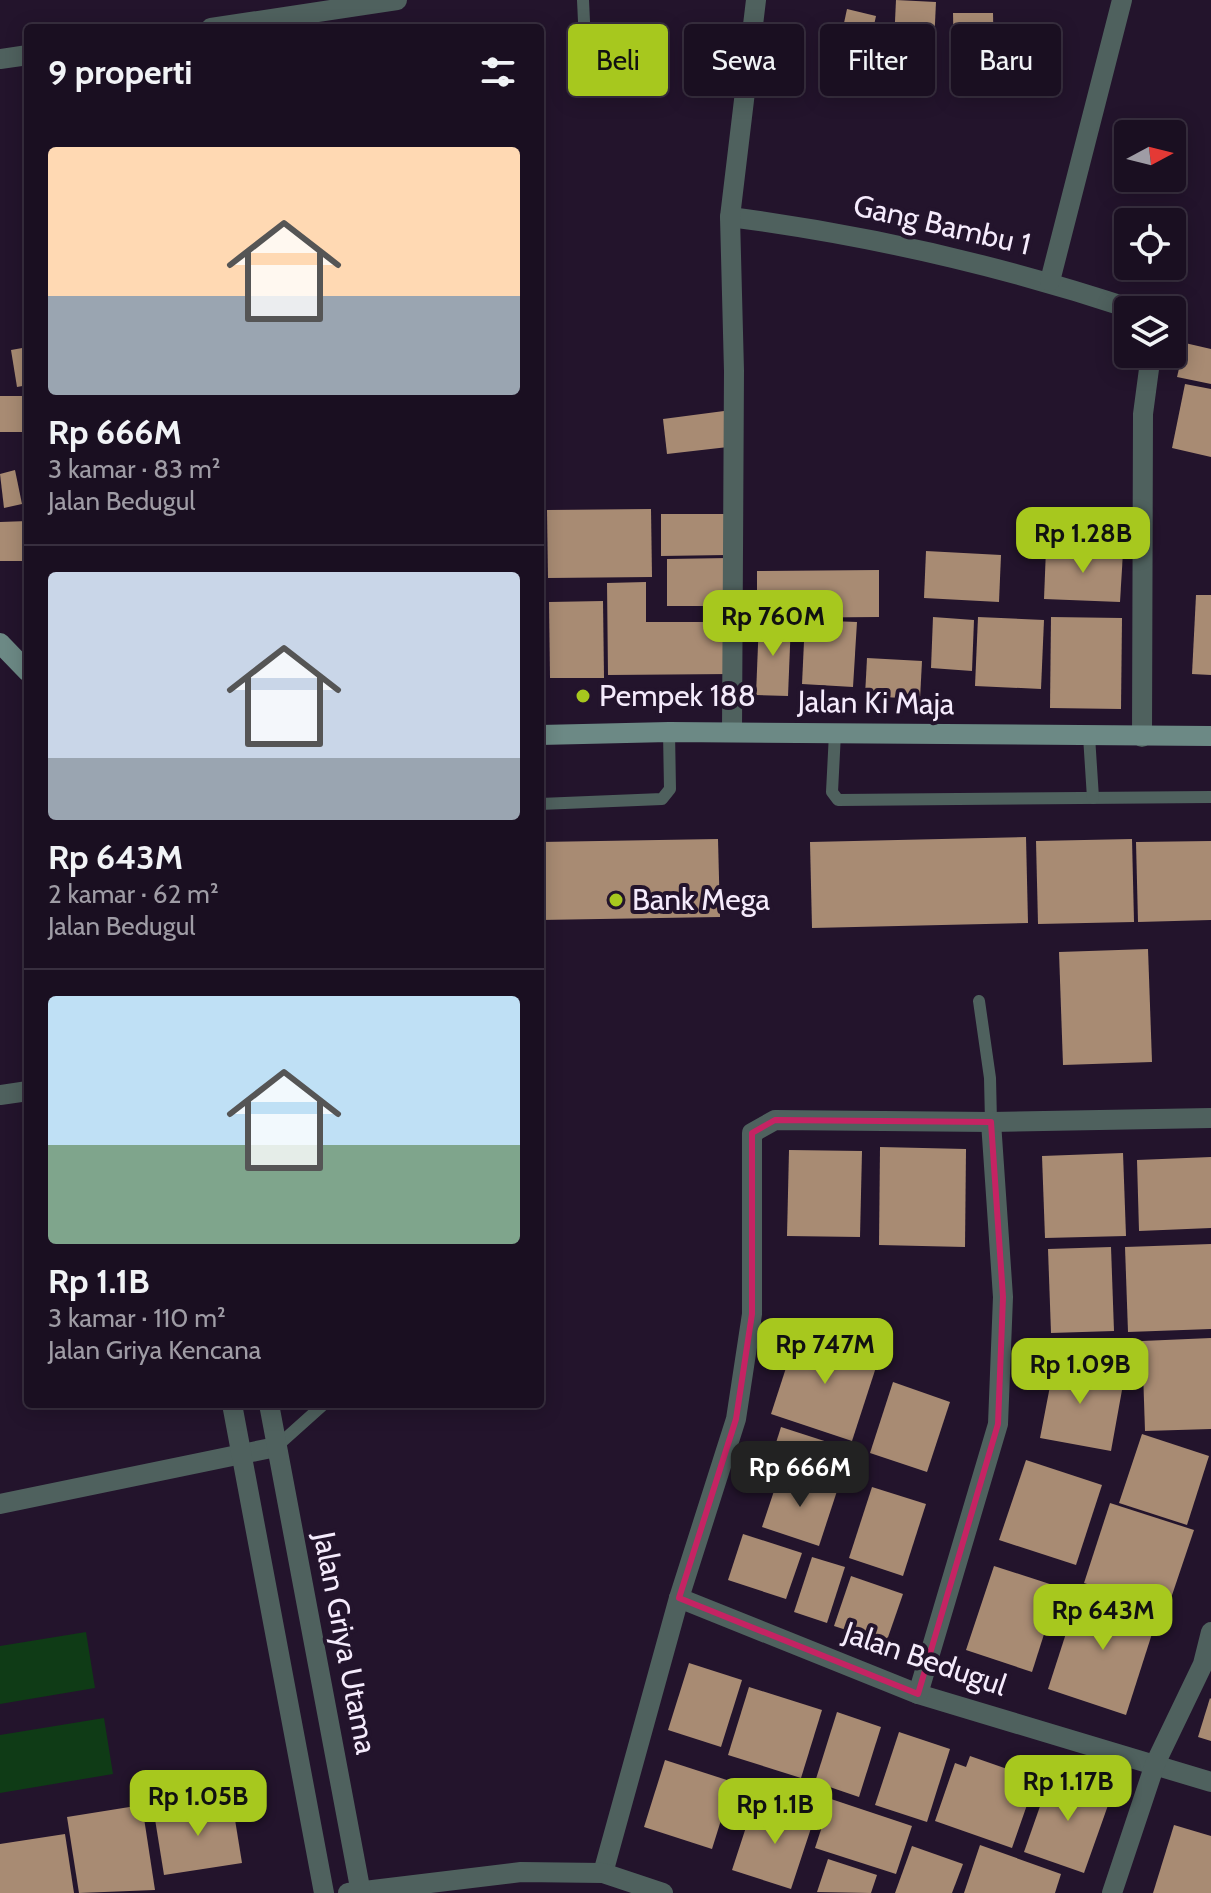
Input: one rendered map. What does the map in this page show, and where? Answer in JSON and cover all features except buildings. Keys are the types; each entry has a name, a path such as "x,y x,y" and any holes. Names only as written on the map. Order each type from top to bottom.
{"main road":[{"path":"0,643 24,668"},
{"name":"Jalan Ki Maja","path":"544,735 732,732 1211,736"}],"street":[{"path":"238,24 397,0"},
{"path":"732,732 734,402 730,217 756,0"},
{"path":"1050,281 1122,0"},
{"path":"0,59 24,56"},
{"name":"Gang Bambu 1","path":"730,217 841,232 1050,281 1114,303"},
{"path":"1142,737 1143,414 1149,368"},
{"path":"0,1095 24,1092"},
{"path":"603,1873 679,1598 736,1419 752,1314 752,1133 775,1120 991,1122 1211,1118"},
{"path":"918,1694 998,1424 1003,1297 991,1122"},
{"path":"233,1408 324,1893"},
{"name":"Jalan Griya Utama","path":"270,1408 357,1892"},
{"path":"0,1504 276,1447"},
{"name":"Jalan Bedugul","path":"679,1598 918,1694 1211,1782"},
{"path":"1112,1893 1155,1764 1203,1664 1211,1632"},
{"path":"357,1892 521,1872 603,1873 663,1893"}],"lane":[{"path":"583,0 584,24"},
{"path":"544,804 662,799 670,789 669,732"},
{"path":"835,733 832,792 838,800 1211,797"},
{"path":"1089,736 1093,798"},
{"path":"979,1001 990,1078 991,1122"},
{"path":"276,1447 320,1408"}],"highlighted area":[{"path":"775,1120 991,1122 1003,1297 998,1424 918,1694 679,1598 736,1419 752,1314 752,1133"}],"green space":[{"path":"86,1632 95,1688 0,1704 0,1646"},
{"path":"104,1718 113,1774 0,1793 0,1735"}],"place":[{"name":"Pempek 188","path":"583,696"},
{"name":"Bank Mega","path":"616,900"}]}
